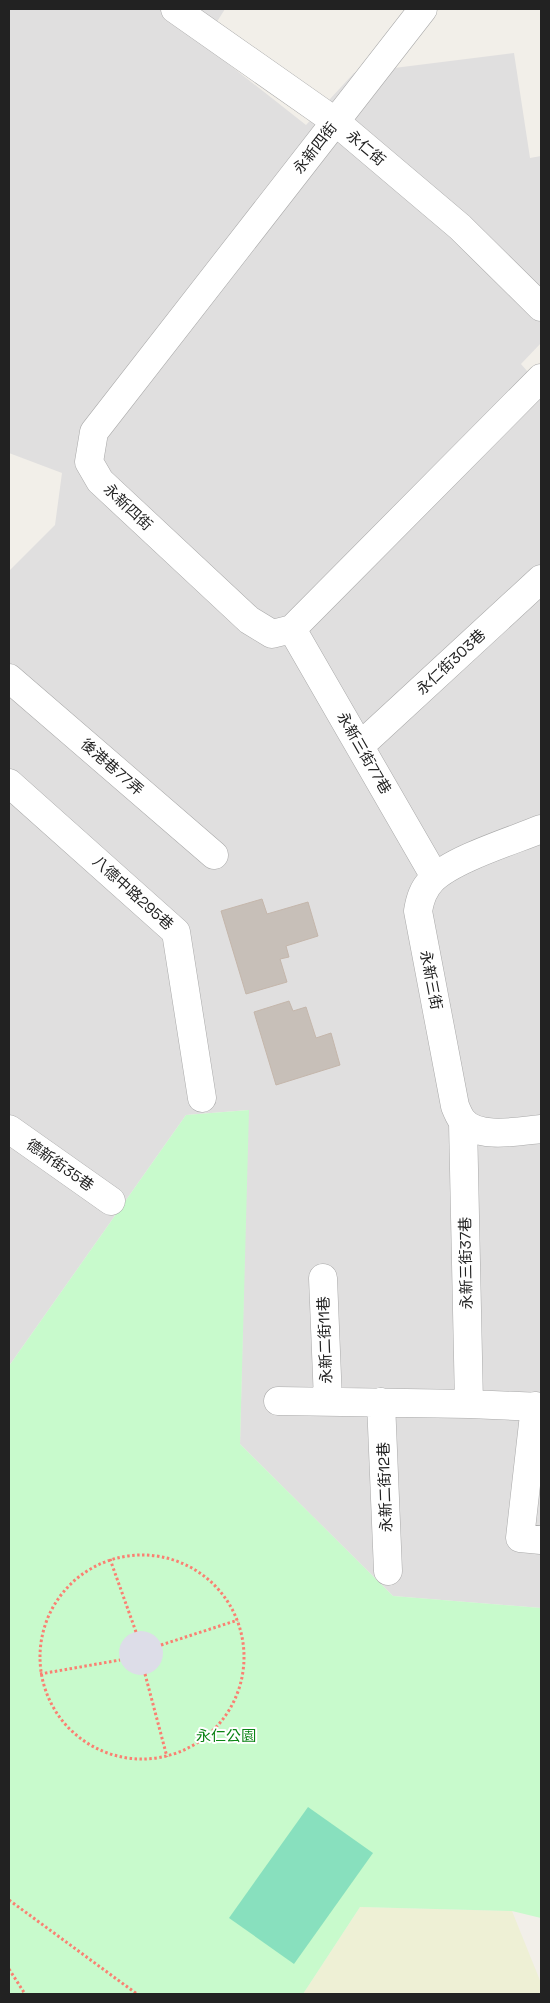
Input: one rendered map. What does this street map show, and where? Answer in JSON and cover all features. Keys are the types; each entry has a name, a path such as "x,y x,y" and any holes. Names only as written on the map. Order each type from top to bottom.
{"street":[{"name":"永仁街","path":"175,9 336,122 460,227 541,307"},
{"name":"永新四街","path":"292,629 272,634 249,620 100,481 89,462 94,432 423,9"},
{"path":"292,629 541,378"},
{"name":"永仁街303巷","path":"361,745 541,579"},
{"name":"永新三街77巷","path":"292,629 361,745 435,877"},
{"name":"後港巷77弄","path":"9,678 214,855"},
{"name":"八德中路295巷","path":"9,783 176,932 202,1098"},
{"name":"永新三街","path":"463,1122 455,1106 418,911 420,896 435,877 449,867 541,829"},
{"path":"463,1122 481,1132 501,1134 541,1129"},
{"name":"永新三街37巷","path":"463,1122 470,1404"},
{"name":"德新街35巷","path":"9,1129 112,1201"},
{"name":"永新二街11巷","path":"323,1278 328,1401"},
{"path":"278,1401 538,1407 520,1538 541,1540"},
{"name":"永新二街12巷","path":"381,1402 388,1571"}],"path":[{"path":"135,1554 161,1556 186,1564 208,1578 226,1597 238,1620 244,1648 243,1677 233,1704 216,1728 194,1746 167,1757 139,1760 111,1756 85,1744 64,1725 48,1701 40,1674 40,1645 47,1617 63,1592 84,1572 110,1559 135,1554"},
{"path":"110,1559 136,1632"},
{"path":"161,1645 238,1620"},
{"path":"40,1674 120,1660"},
{"path":"145,1674 167,1757"},
{"path":"9,1900 137,1994"},
{"path":"9,1969 25,1994"}],"shaded area":[{"path":"9,9 225,9 203,44 306,125 354,73 514,53 530,158 541,156 541,343 521,364 541,387 541,1608 393,1596 240,1444 248,1110 186,1115 9,1366 9,571 55,525 62,473 9,453"},
{"path":"141,1631 153,1635 159,1641 163,1653 159,1665 153,1671 141,1675 129,1671 123,1665 119,1653 123,1641 129,1635"}],"green space":[{"name":"永仁公園","path":"249,1110 240,1444 393,1596 541,1608 541,1918 512,1911 360,1907 303,1994 9,1994 9,1366 186,1115"},
{"path":"308,1807 373,1853 294,1964 229,1918"},
{"path":"360,1907 512,1911 541,1983 541,1994 303,1994"}],"building":[{"path":"262,899 267,914 308,902 318,936 286,946 289,957 280,959 287,982 246,994 221,911"},
{"path":"289,1001 293,1011 306,1007 316,1038 331,1033 340,1065 276,1085 254,1012"}]}
